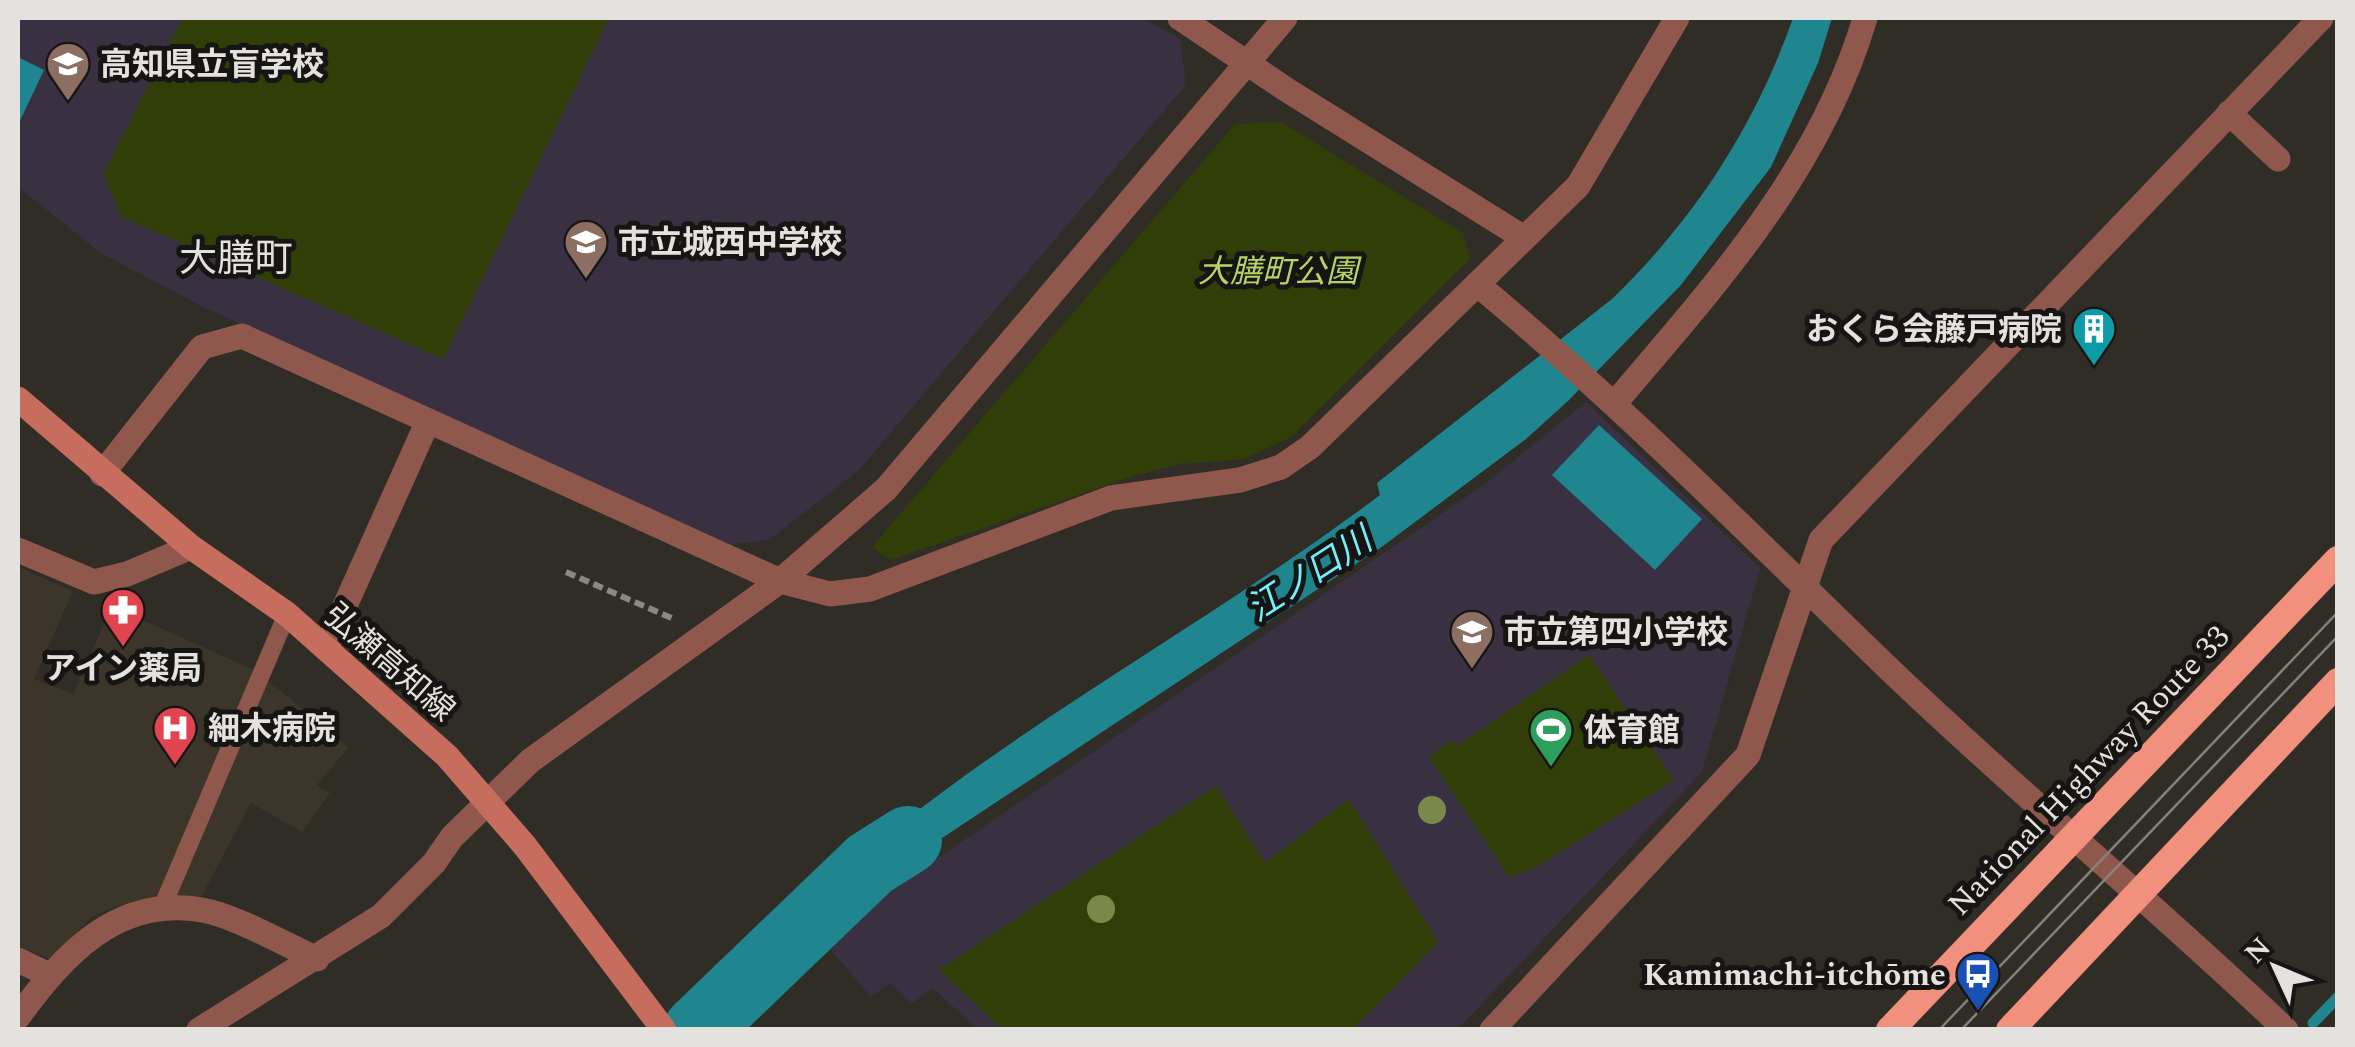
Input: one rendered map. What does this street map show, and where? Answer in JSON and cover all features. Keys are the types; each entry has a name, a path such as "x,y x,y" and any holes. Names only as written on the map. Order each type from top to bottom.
{"highway":[{"name":"National Highway Route 33","path":"1890,1030 2338,560"},
{"path":"2010,1030 2338,682"}],"main road":[{"name":"弘瀬高知線","path":"18,399 192,547 286,614 447,756 489,802 657,1021"}],"street":[{"path":"1180,18 1287,90 1524,238"},
{"path":"199,1030 381,916 530,762 780,581 886,489 1285,18"},
{"path":"102,474 202,346 242,336 780,581 830,594 870,589 1110,498 1240,480 1281,467 1310,447 1578,186 1677,18"},
{"path":"1607,398 1699,309 1759,231 1828,115 1865,18"},
{"path":"1492,1030 1748,755 1821,540 2321,18"},
{"path":"2228,113 2278,159"},
{"path":"1477,284 1607,398 1805,584 1886,667 2286,1030"},
{"path":"326,648 428,420"},
{"path":"18,550 94,582 127,574 192,547"},
{"path":"18,1017 49,975 99,928 124,916 161,910 202,910 317,958"},
{"path":"18,960 49,975"}],"lane":[{"path":"161,910 286,614"}],"path":[{"path":"566,572 674,619 694,642"}],"shaded area":[{"name":"市立城西中学校","path":"18,18 1142,18 1180,39 1186,85 859,470 769,540 730,544 203,307 101,253 18,187"},
{"name":"市立第四小学校","path":"1586,402 1760,568 1702,772 1458,1029 977,1029 933,988 911,1004 890,983 871,997 821,938 1485,484"},
{"name":"細木病院","path":"18,567 73,591 34,679 73,694 112,606 256,671 349,747 317,785 330,793 302,832 251,803 199,901 178,896 115,907 93,916 50,959 18,946"}],"green space":[{"path":"183,18 609,18 443,359 122,217 103,174"},
{"name":"大膳町公園","path":"1281,122 1463,233 1470,259 1291,437 1244,459 1181,464 1133,476 891,560 872,547 1235,124"},
{"name":"体育館","path":"1589,655 1674,780 1536,867 1509,877 1429,757 1452,740 1457,746"},
{"path":"1216,786 1265,863 1349,799 1438,942 1353,1029 1002,1029 939,970"}],"water":[{"path":"1793,18 1832,18 1818,63 1771,167 1681,285 1568,401 1526,439 1383,546 906,862 841,911 829,884 893,830 960,779 1242,592 1380,495 1377,483 1612,299 1670,237 1719,169 1760,96"},
{"path":"18,57 44,70 18,125"},
{"path":"1599,425 1702,519 1655,570 1552,475"}],"waterway":[{"name":"江ノ口川","path":"697,1030 870,864 908,840"},
{"path":"2313,1023 2338,997"}],"tram line":[{"path":"1939,1030 2338,612"},
{"path":"1961,1030 2338,636"}],"place":[{"name":"高知県立盲学校","path":"68,102"},
{"name":"市立城西中学校","path":"586,280"},
{"name":"おくら会藤戸病院","path":"2094,367"},
{"name":"アイン薬局","path":"123,648"},
{"name":"市立第四小学校","path":"1472,670"},
{"name":"細木病院","path":"175,766"},
{"name":"体育館","path":"1551,768"},
{"name":"Kamimachi-itchōme","path":"1978,1012"}],"district":[{"name":"大膳町","path":"236,258"}]}
